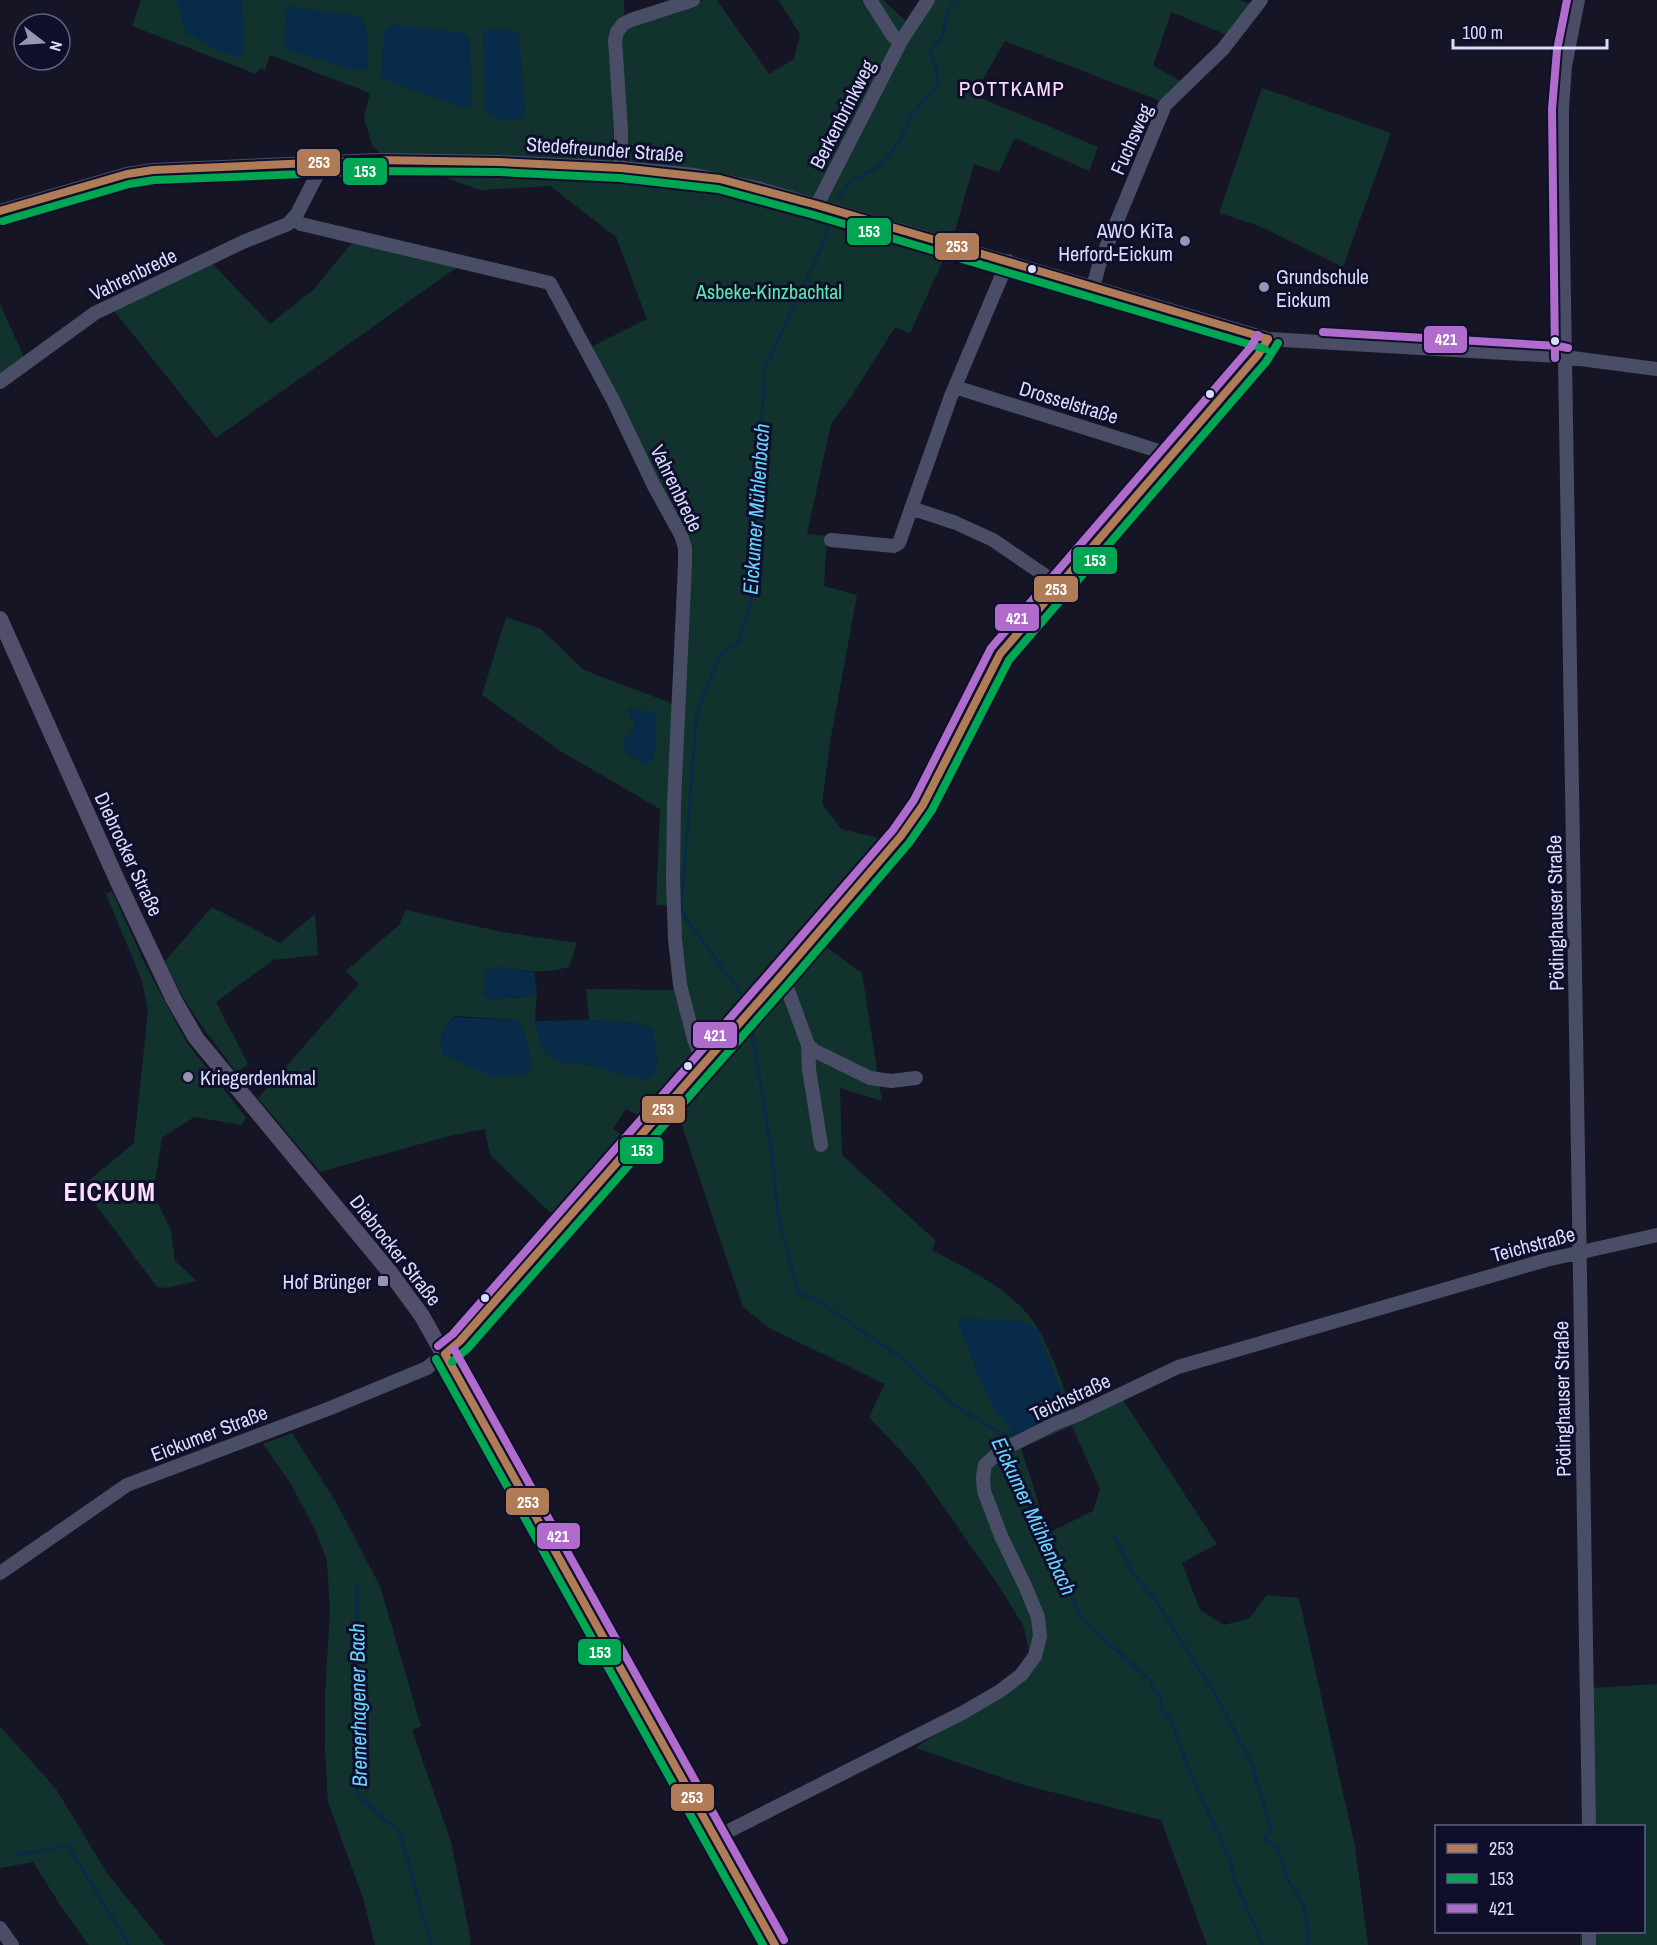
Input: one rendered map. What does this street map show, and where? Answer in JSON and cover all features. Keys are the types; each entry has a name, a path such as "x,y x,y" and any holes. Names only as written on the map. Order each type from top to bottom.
{"main road":[{"name":"Diebrocker Straße","path":"0,619 123,891 174,1000 196,1038 389,1271 422,1316 775,1945"}],"street":[{"path":"621,168 621,130 615,50 617,32 623,24 631,20 693,0"},
{"path":"870,0 893,36 901,41"},
{"name":"Berkenbrinkweg","path":"817,205 901,41 928,0"},
{"name":"Fuchsweg","path":"1094,286 1100,262 1165,105 1223,49 1261,0"},
{"name":"Pödinghauser Straße","path":"1578,0 1567,51 1562,100 1589,1825"},
{"name":"Stedefreunder Straße","path":"0,211 141,171 377,160 467,161 621,168 720,179 817,205 1268,339 1557,356 1657,369"},
{"path":"294,219 319,171 321,162"},
{"name":"Vahrenbrede","path":"0,382 95,313 294,219 301,224 550,284 613,400 654,486 684,541 685,564 674,803 675,939 680,986 703,1064"},
{"path":"831,540 894,546 898,543 955,387 1008,261"},
{"name":"Eickumer Straße","path":"0,1573 127,1485 428,1368 460,1341 781,976 912,822 937,779 995,661 1258,355 1268,339"},
{"name":"Drosselstraße","path":"955,387 1165,453 1170,457"},
{"path":"911,508 966,527 993,540 1059,585"},
{"path":"781,976 808,1045 809,1070 822,1145"},
{"path":"808,1045 815,1051 870,1078 891,1081 916,1078"},
{"name":"Teichstraße","path":"715,1839 982,1702 1021,1675 1035,1656 1040,1636 1038,1617 1001,1536 984,1491 983,1477 986,1466 998,1453 1056,1423 1178,1367 1580,1251 1657,1235"},
{"path":"0,1928 12,1945"}],"green space":[{"name":"Asbeke-Kinzbachtal","path":"141,0 624,0 625,25 704,0 717,0 769,74 794,59 800,34 778,0 883,0 908,23 917,28 935,0 1239,0 1251,4 1227,35 1171,12 1153,66 1184,83 1163,102 1005,41 974,95 1098,147 1089,171 1015,138 999,172 974,164 952,241 910,333 895,327 851,397 831,424 807,534 827,536 824,586 857,595 831,737 822,803 841,829 887,840 808,934 862,973 882,1101 840,1088 842,1155 936,1241 932,1250 992,1284 1019,1305 1031,1318 1045,1341 1072,1409 1116,1389 1217,1544 1182,1563 1200,1610 1224,1625 1250,1618 1267,1595 1299,1598 1355,1846 1368,1945 1207,1945 1161,1820 1020,1784 916,1748 1018,1673 1029,1652 1024,1627 999,1586 914,1465 869,1417 885,1384 769,1328 743,1307 678,1114 678,1106 674,1109 659,1089 638,1115 626,1109 613,1129 628,1139 556,1218 490,1155 485,1129 449,1136 320,1172 258,1098 359,984 346,971 399,925 406,910 497,931 577,943 569,967 524,971 495,967 489,999 525,997 537,992 535,1021 562,1062 588,1065 636,1023 589,1020 586,989 674,990 671,906 656,905 660,809 562,752 482,695 506,617 541,629 584,670 676,705 678,541 673,529 658,508 661,499 587,349 647,319 616,237 550,186 480,190 380,154 372,145 364,118 370,93 270,55 265,70 260,68 256,74 132,26","holes":["455,1016 518,1020 441,1036 447,1023","1072,1426 1100,1489 1093,1511 1048,1533 1021,1448"]},
{"path":"1262,88 1391,133 1343,267 1259,226 1219,213"},
{"path":"352,243 456,268 216,438 111,307 210,261 270,324 313,290"},
{"path":"0,304 24,357 0,373"},
{"path":"112,891 145,964 188,1045 246,1117 242,1125 194,1117 162,1138 153,1194 171,1230 175,1261 197,1281 167,1288 157,1287 82,1186 134,1143 148,1011 142,981 106,894"},
{"path":"212,907 280,943 315,914 318,955 273,960 216,1002 248,1064 237,1073 188,1005 165,961"},
{"path":"292,1433 336,1502 380,1586 421,1726 412,1730 451,1842 470,1945 375,1945 363,1898 328,1802 325,1695 330,1610 327,1561 315,1529 289,1481 263,1444"},
{"path":"1657,1684 1657,1945 1580,1945 1580,1933 1645,1933 1645,1825 1582,1825 1583,1723 1591,1688"},
{"path":"0,1726 56,1789 107,1873 165,1945 89,1945 33,1862 0,1868"}],"water":[{"path":"176,0 241,0 244,49 239,58 218,51 186,32"},
{"path":"286,6 359,16 366,27 368,69 359,71 284,49"},
{"path":"391,25 465,33 470,40 471,106 461,107 381,77 384,31"},
{"path":"487,29 513,30 519,33 525,111 523,119 502,120 485,109 483,34"},
{"path":"627,709 657,712 654,758 645,765 624,751 623,743 635,726"},
{"path":"495,967 534,972 537,992 525,997 489,999 483,994 486,972"},
{"path":"454,1017 518,1020 523,1027 532,1065 526,1074 493,1077 444,1055 441,1044 442,1034 446,1025"},
{"path":"589,1020 636,1023 652,1028 658,1059 652,1078 642,1079 588,1065 562,1062 548,1055 541,1047 535,1021"},
{"path":"962,1318 1021,1321 1037,1329 1069,1411 1015,1436 993,1406 979,1378 958,1322"}],"waterway":[{"name":"Eickumer Mühlenbach","path":"838,198 850,182 877,168 899,142 911,115 938,86 937,70 930,51 943,35 948,10 958,0"},
{"name":"Eickumer Mühlenbach","path":"741,993 681,912 697,712 719,657 739,641 751,601 765,368 826,237 829,220"},
{"name":"Eickumer Mühlenbach","path":"752,1031 771,1149 779,1220 798,1293 820,1302 910,1364 954,1405 1000,1433 1004,1444"},
{"path":"1000,1433 1015,1436"},
{"name":"Eickumer Mühlenbach","path":"1007,1453 1020,1487 1082,1619 1150,1680 1153,1689 1160,1694 1163,1711 1171,1720 1191,1775 1231,1862 1234,1879 1263,1945"},
{"path":"1115,1537 1131,1571 1154,1598 1218,1699 1252,1765 1272,1832 1265,1836 1268,1843 1276,1845 1288,1880 1300,1898 1306,1914 1307,1945"},
{"name":"Bremerhagener Bach","path":"357,1586 357,1795 400,1833 431,1945"},
{"name":"Bremerhagener Bach","path":"13,1856 68,1846 129,1945"}],"transit line":[{"name":"421","path":"1555,358 1552,109 1557,50 1567,0"},
{"name":"253","path":"0,211 127,174 153,170 377,160 499,162 621,168 720,179 817,205 1268,339"},
{"name":"153","path":"3,221 129,184 154,180 377,171 499,172 620,178 718,189 814,215 1265,349"},
{"name":"421","path":"1323,332 1568,348"},
{"name":"421","path":"438,1346 453,1334 893,830 914,800 991,648 1250,348 1258,335"},
{"name":"253","path":"445,1354 460,1341 901,836 923,805 1000,654 1258,355 1268,339"},
{"name":"153","path":"452,1362 468,1348 909,843 932,810 1009,660 1266,362 1278,343"},
{"name":"421","path":"454,1349 784,1940"},
{"name":"253","path":"445,1354 775,1945"},
{"name":"153","path":"436,1359 763,1945"}],"place":[{"name":"AWO KiTa Herford-Eickum","path":"1185,241"},
{"name":"Grundschule Eickum","path":"1264,287"},
{"name":"Kriegerdenkmal","path":"188,1077"},
{"name":"Hof Brünger","path":"383,1281"}],"district":[{"name":"POTTKAMP","path":"1012,88"},
{"name":"EICKUM","path":"110,1191"}]}
